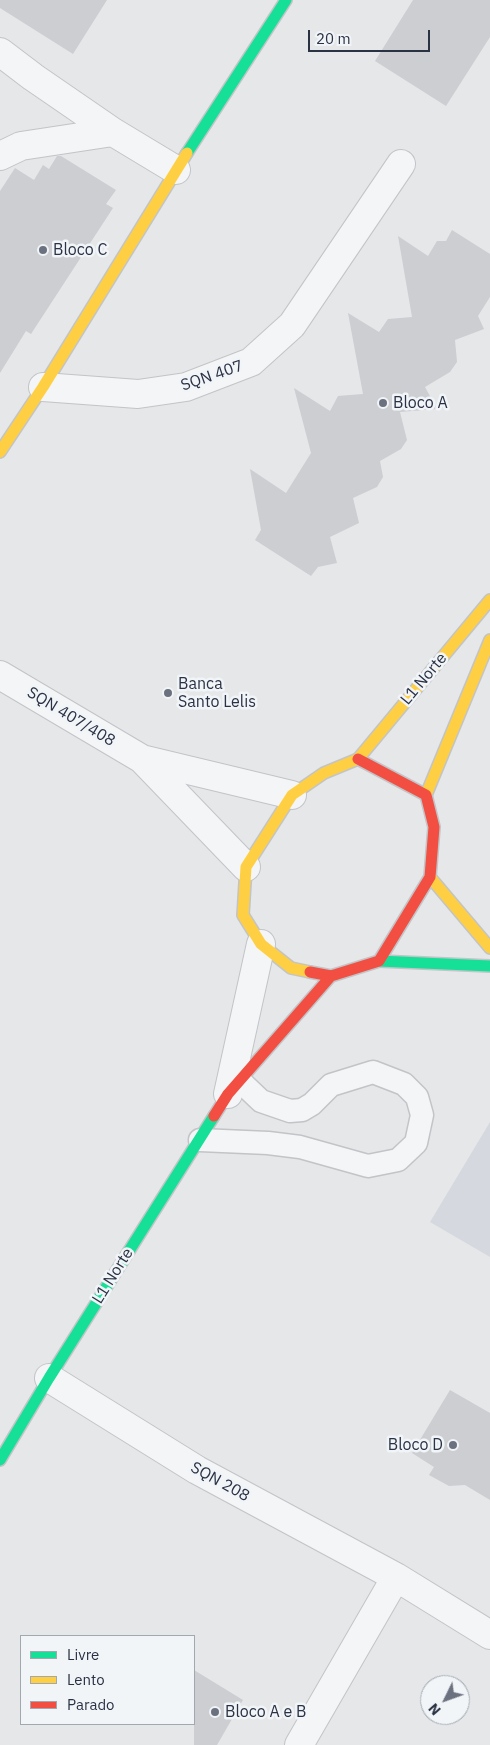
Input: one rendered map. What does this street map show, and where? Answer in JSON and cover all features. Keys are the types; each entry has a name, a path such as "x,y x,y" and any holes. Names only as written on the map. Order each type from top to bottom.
{"street":[{"path":"0,452 43,388 176,170 286,0"},
{"path":"0,52 112,132 176,170"},
{"path":"0,156 22,146 112,132"},
{"name":"SQN 407","path":"43,388 138,394 186,387 250,362 292,325 400,164"},
{"name":"L1 Norte","path":"358,759 490,600"},
{"path":"379,961 430,877 434,827 426,795 490,640"},
{"name":"SQN 407/408","path":"0,675 142,759 246,867"},
{"name":"SQN 407/408","path":"142,759 292,795"},
{"path":"426,795 358,759 324,774 292,795 246,867 243,915 261,944 291,968 331,976 379,961 490,966"},
{"path":"430,877 490,948"},
{"name":"L1 Norte","path":"234,1087 261,944"},
{"name":"L1 Norte","path":"0,1460 49,1378 234,1087 331,976"},
{"name":"SQN 208","path":"49,1378 197,1470 396,1577 490,1635"},
{"path":"299,1745 396,1577"}],"lane":[{"path":"200,1140 268,1143 300,1147 368,1166 398,1160 416,1143 422,1115 417,1097 404,1084 373,1072 331,1085 312,1104 302,1110 290,1111 261,1101 234,1087"}],"shaded area":[{"path":"490,1122 490,1257 430,1222"}],"building":[{"path":"0,0 107,0 73,54 0,8"},
{"path":"413,0 490,0 490,37 446,106 375,61"},
{"name":"Bloco C","path":"57,156 61,156 116,190 106,204 113,208 31,334 26,331 0,373 0,191 15,168 34,180 43,165 49,169"},
{"name":"Bloco A","path":"452,230 490,254 490,297 478,316 484,329 455,340 457,362 450,372 425,387 437,409 400,412 407,440 401,449 380,461 383,477 377,487 353,498 359,523 330,537 337,563 318,567 311,576 255,540 261,530 250,469 286,493 311,453 294,388 330,411 338,396 363,394 348,313 379,332 388,319 412,317 398,236 428,256 437,241 446,241"},
{"name":"Bloco D","path":"450,1390 490,1413 490,1500 465,1485 449,1486 429,1475 434,1467 412,1453"},
{"name":"Bloco A e B","path":"195,1671 243,1700 217,1745 194,1745"}],"traffic: fast":[{"path":"187,153 286,0"},
{"path":"379,961 490,966"},
{"path":"0,1460 49,1378 214,1116"}],"traffic: slow":[{"path":"0,452 43,387 187,153"},
{"path":"358,759 490,600"},
{"path":"426,795 490,640"},
{"path":"310,972 291,968 261,944 243,915 246,867 292,795 324,773 358,759"},
{"path":"430,877 490,948"}],"traffic: jam":[{"path":"310,972 331,976 379,961 430,877 434,827 426,795 358,759"},
{"path":"214,1116 228,1094 331,976"}],"place":[{"name":"Bloco C","path":"43,250"},
{"name":"Bloco A","path":"383,403"},
{"name":"Banca Santo Lelis","path":"168,693"},
{"name":"Bloco D","path":"453,1445"},
{"name":"Bloco A e B","path":"215,1712"}]}
